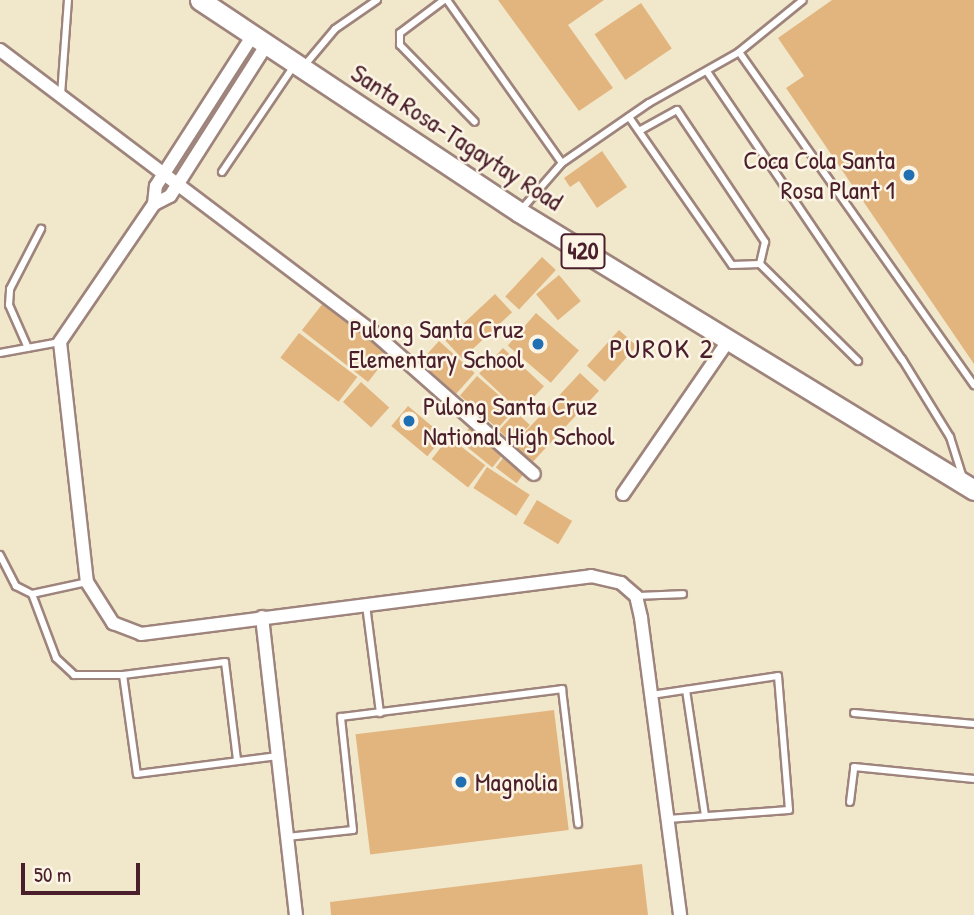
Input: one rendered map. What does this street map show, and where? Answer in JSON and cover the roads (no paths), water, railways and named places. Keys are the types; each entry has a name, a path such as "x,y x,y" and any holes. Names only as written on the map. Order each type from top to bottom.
{"main road":[{"name":"Santa Rosa-Tagaytay Road","path":"200,0 519,212 969,486"}],"street":[{"path":"154,204 163,174 260,39"},
{"path":"260,39 178,185 154,204 60,342 87,582 113,623 141,634 591,576 621,583 636,596 680,915"},
{"path":"0,50 374,333 534,474"},
{"path":"623,494 729,341"},
{"path":"262,617 296,915"}],"lane":[{"path":"61,95 68,0"},
{"path":"222,173 299,65 335,29 377,0"},
{"path":"475,122 400,45 400,33 445,0 562,163"},
{"path":"519,212 562,163 629,117 708,73 739,52 803,0"},
{"path":"739,52 974,385"},
{"path":"708,73 902,359 950,437 969,486"},
{"path":"639,131 677,110 765,242 760,264"},
{"path":"629,117 732,265 760,264 859,361"},
{"path":"28,348 9,305 10,289 41,229"},
{"path":"0,353 60,342"},
{"path":"0,555 16,586 32,594 87,582"},
{"path":"32,594 56,658 74,676 123,675 225,662 237,760"},
{"path":"636,596 684,594"},
{"path":"366,603 380,713"},
{"path":"123,675 137,774 277,756"},
{"path":"651,695 778,676 789,810 667,819"},
{"path":"286,837 353,830 341,717 562,689 578,824"},
{"path":"686,690 705,816"},
{"path":"854,713 974,724"},
{"path":"850,802 853,767 974,779"}],"place":[{"name":"Coca Cola Santa Rosa Plant 1","path":"909,175"},
{"name":"Pulong Santa Cruz Elementary School","path":"538,344"},
{"name":"Pulong Santa Cruz National High School","path":"409,421"},
{"name":"Magnolia","path":"461,782"}],"district":[{"name":"PUROK 2","path":"662,348"}]}
